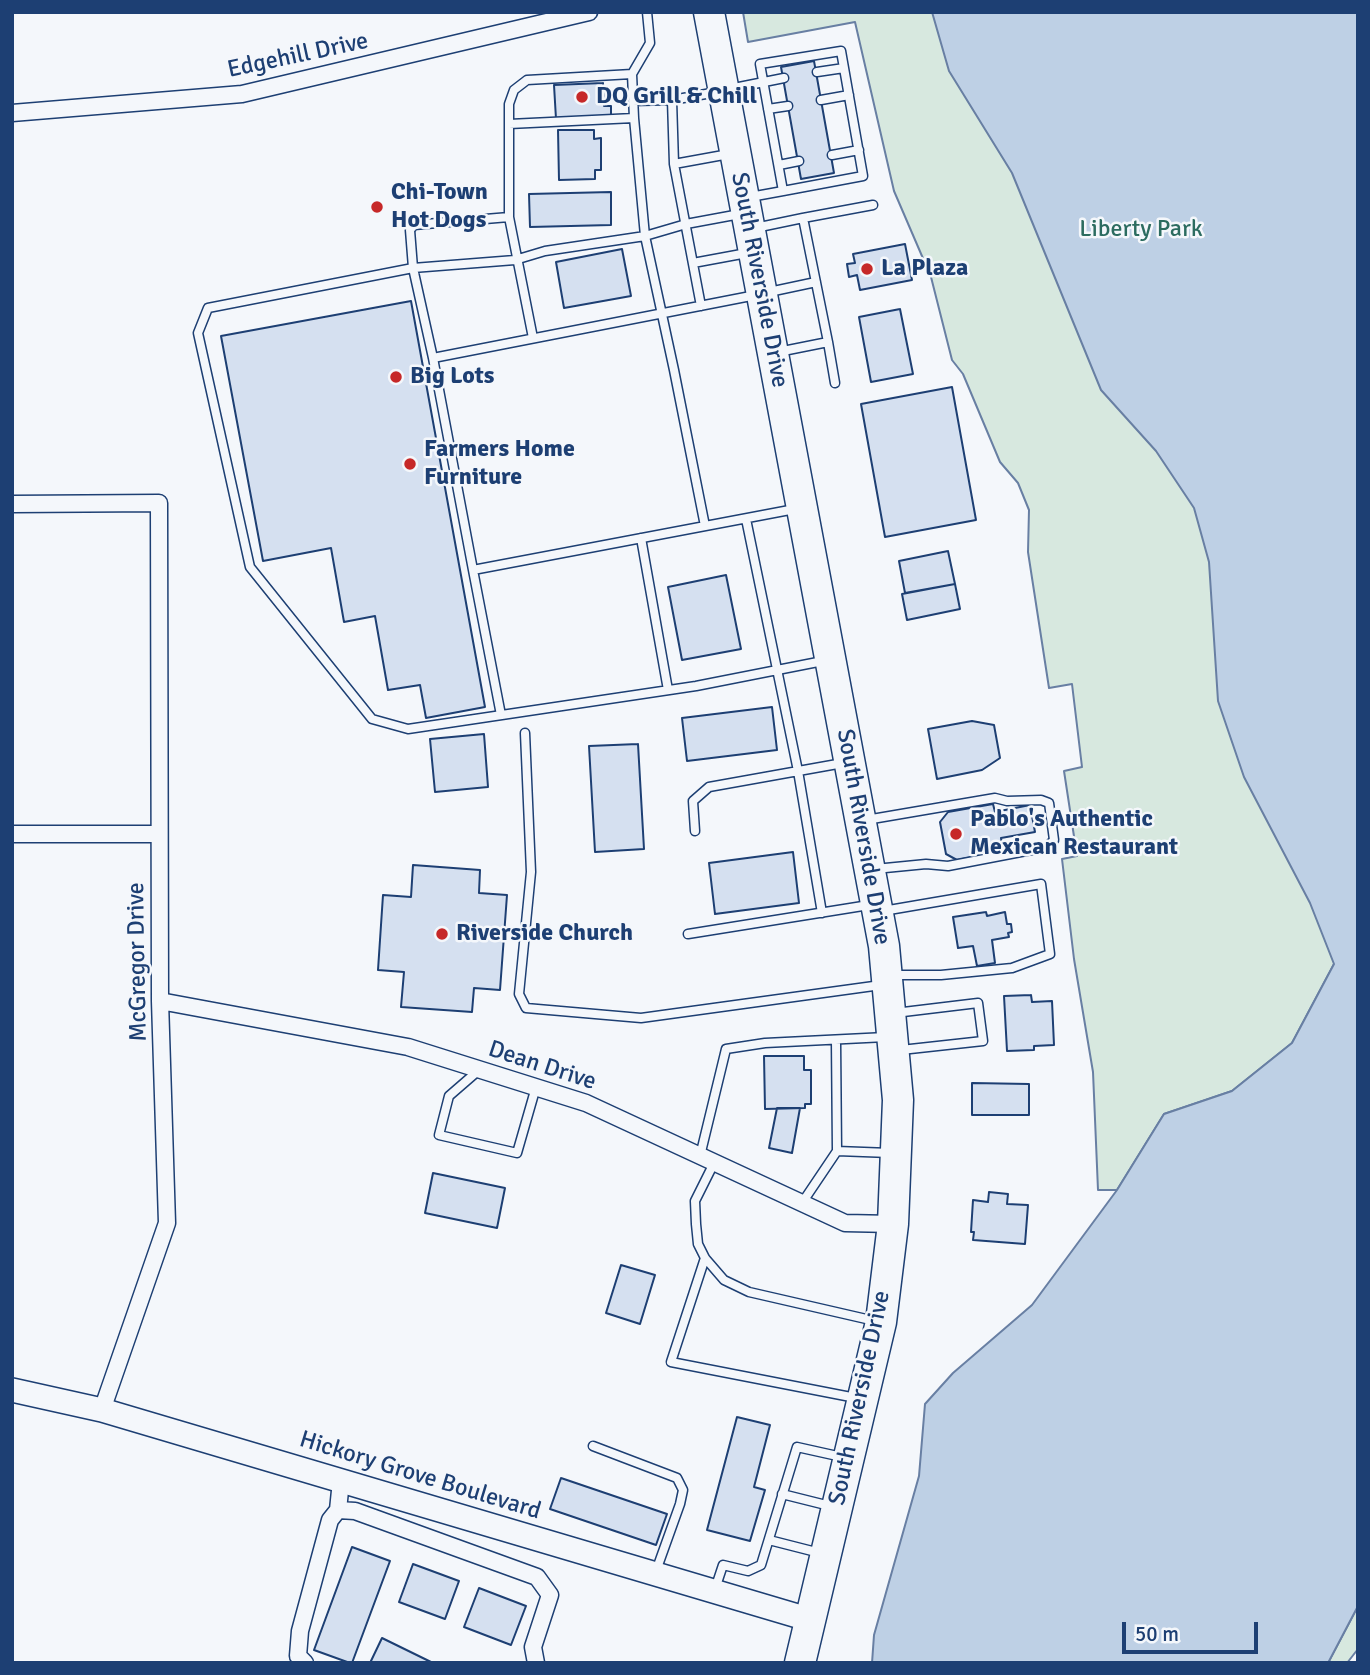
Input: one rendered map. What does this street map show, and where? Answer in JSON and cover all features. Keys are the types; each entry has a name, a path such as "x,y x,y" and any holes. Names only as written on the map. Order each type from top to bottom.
{"highway":[{"name":"South Riverside Drive","path":"709,12 876,908 898,1100 892,1224 881,1322 800,1663"}],"street":[{"name":"Edgehill Drive","path":"12,113 242,94 589,12"},
{"name":"McGregor Drive","path":"12,504 159,503 160,1001 167,1223 102,1410"},
{"path":"12,834 159,834"},
{"name":"Dean Drive","path":"160,1001 408,1047 586,1103 845,1223 892,1224"},
{"name":"Hickory Grove Boulevard","path":"12,1390 102,1410 811,1620"},
{"path":"304,1663 298,1656 300,1631 330,1520 338,1510 341,1481"},
{"path":"338,1510 355,1511 537,1577 550,1595 533,1647 536,1663"}],"lane":[{"path":"647,12 650,43 632,74 645,236 705,526"},
{"path":"693,263 748,223 783,191 863,176 841,51 760,64 783,191"},
{"path":"817,72 844,68"},
{"path":"533,338 509,217 509,104 514,90 527,80 632,74"},
{"path":"633,101 671,100 784,78"},
{"path":"821,100 849,95"},
{"path":"671,100 674,164 701,306"},
{"path":"768,110 788,106"},
{"path":"509,124 634,118"},
{"path":"832,155 859,150"},
{"path":"674,164 735,153"},
{"path":"779,165 799,161"},
{"path":"830,660 668,690 408,729 372,719 250,567 198,333 208,308 413,268 516,260 545,251 645,236 686,224 748,223 803,218 873,205"},
{"path":"501,715 433,358 413,268 410,230 414,225 509,217"},
{"path":"803,218 835,383"},
{"path":"433,358 816,282"},
{"path":"772,353 828,342"},
{"path":"473,570 801,508"},
{"path":"746,519 798,771 822,912"},
{"path":"641,538 668,690"},
{"path":"525,733 531,872 519,993 526,1008 641,1018 890,1012 978,1003 983,1041 890,1012"},
{"path":"695,831 693,801 709,787 849,762"},
{"path":"860,821 995,798 1007,801 1041,800 1049,803 1054,840 1047,847 948,866 926,864 869,869"},
{"path":"688,934 822,912 876,908 1041,884 1050,954 1012,968 941,975 890,1012 836,1041 765,1043 726,1049 707,1159 695,1201 698,1244 705,1258 724,1280 749,1292 881,1322"},
{"path":"802,1203 837,1151 836,1041"},
{"path":"480,1070 449,1096 439,1135 517,1153 536,1087"},
{"path":"837,1151 896,1153"},
{"path":"705,1258 671,1362 862,1399"},
{"path":"593,1446 677,1478 683,1490 655,1574"},
{"path":"715,1591 723,1565 748,1571 761,1565 797,1447 848,1458"},
{"path":"782,1494 837,1507"},
{"path":"769,1540 826,1554"}],"green space":[{"name":"Liberty Park","path":"743,12 1358,12 1334,964 1292,1043 1232,1091 1164,1114 1117,1190 1098,1190 1093,1072 1074,959 1062,859 1077,856 1064,771 1082,767 1072,684 1049,688 1028,552 1029,510 1018,483 1000,462 963,374 952,360 931,277 894,191 855,22 748,42"},
{"path":"1358,1606 1358,1649 1347,1663 1328,1663"}],"water":[{"path":"932,12 1358,12 1358,1606 1328,1663 872,1663 874,1635 919,1476 925,1404 953,1373 1032,1305 1117,1190 1164,1114 1232,1091 1292,1043 1334,964 1310,903 1244,777 1218,701 1209,562 1194,508 1156,451 1101,390 1012,173 949,71"}],"building":[{"path":"814,61 834,173 801,179 781,67"},
{"path":"603,83 604,106 611,106 611,116 556,119 554,85"},
{"path":"558,130 594,130 594,139 601,138 601,170 595,170 595,179 559,180"},
{"path":"611,192 611,225 530,227 529,194"},
{"path":"905,244 912,280 860,290 857,275 849,277 847,264 855,263 853,254"},
{"path":"622,249 631,296 564,308 556,262"},
{"path":"411,301 485,707 426,718 420,685 388,690 375,616 344,622 331,548 263,561 221,336"},
{"path":"900,309 913,374 871,382 859,317"},
{"path":"952,387 976,520 885,537 861,404"},
{"path":"948,551 955,584 905,593 899,561"},
{"path":"726,575 741,649 682,660 668,587"},
{"path":"955,584 960,609 907,620 902,594"},
{"path":"772,707 777,750 687,761 682,718"},
{"path":"972,721 994,725 1000,758 982,770 937,779 928,729"},
{"path":"484,734 488,787 435,792 430,739"},
{"path":"638,744 644,849 595,852 589,746"},
{"path":"993,804 995,812 1030,805 1035,832 1001,838 1003,851 957,860 946,854 940,822 948,812"},
{"path":"793,852 799,903 715,914 709,863"},
{"name":"Riverside Church","path":"413,865 480,870 479,893 507,895 500,990 474,988 472,1012 401,1007 404,972 378,970 383,895 411,897"},
{"path":"986,912 987,916 1005,912 1012,932 1008,933 1009,937 992,940 995,963 977,966 973,946 958,948 953,917"},
{"path":"1031,995 1032,1002 1052,1001 1054,1045 1034,1046 1034,1050 1007,1051 1004,996"},
{"path":"764,1056 804,1056 804,1070 811,1070 811,1104 805,1104 805,1108 765,1109"},
{"path":"972,1083 1029,1084 1029,1115 972,1115"},
{"path":"777,1108 800,1108 792,1153 769,1148"},
{"path":"433,1173 505,1188 497,1228 425,1213"},
{"path":"989,1192 1008,1194 1007,1204 1028,1205 1025,1244 973,1240 973,1200 988,1202"},
{"path":"621,1265 655,1275 640,1324 606,1313"},
{"path":"737,1417 770,1425 754,1487 765,1490 750,1541 707,1530"},
{"path":"561,1478 667,1514 656,1545 550,1509"},
{"path":"352,1547 390,1561 350,1663 314,1650"},
{"path":"413,1564 459,1581 445,1619 399,1602"},
{"path":"479,1588 526,1606 511,1645 464,1627"},
{"path":"382,1638 431,1662 431,1663 370,1663"}],"place":[{"name":"DQ Grill & Chill","path":"582,97"},
{"name":"Chi-Town Hot Dogs","path":"377,207"},
{"name":"La Plaza","path":"867,269"},
{"name":"Big Lots","path":"396,377"},
{"name":"Farmers Home Furniture","path":"410,464"},
{"name":"Pablo's Authentic Mexican Restaurant","path":"956,834"},
{"name":"Riverside Church","path":"442,934"}]}
